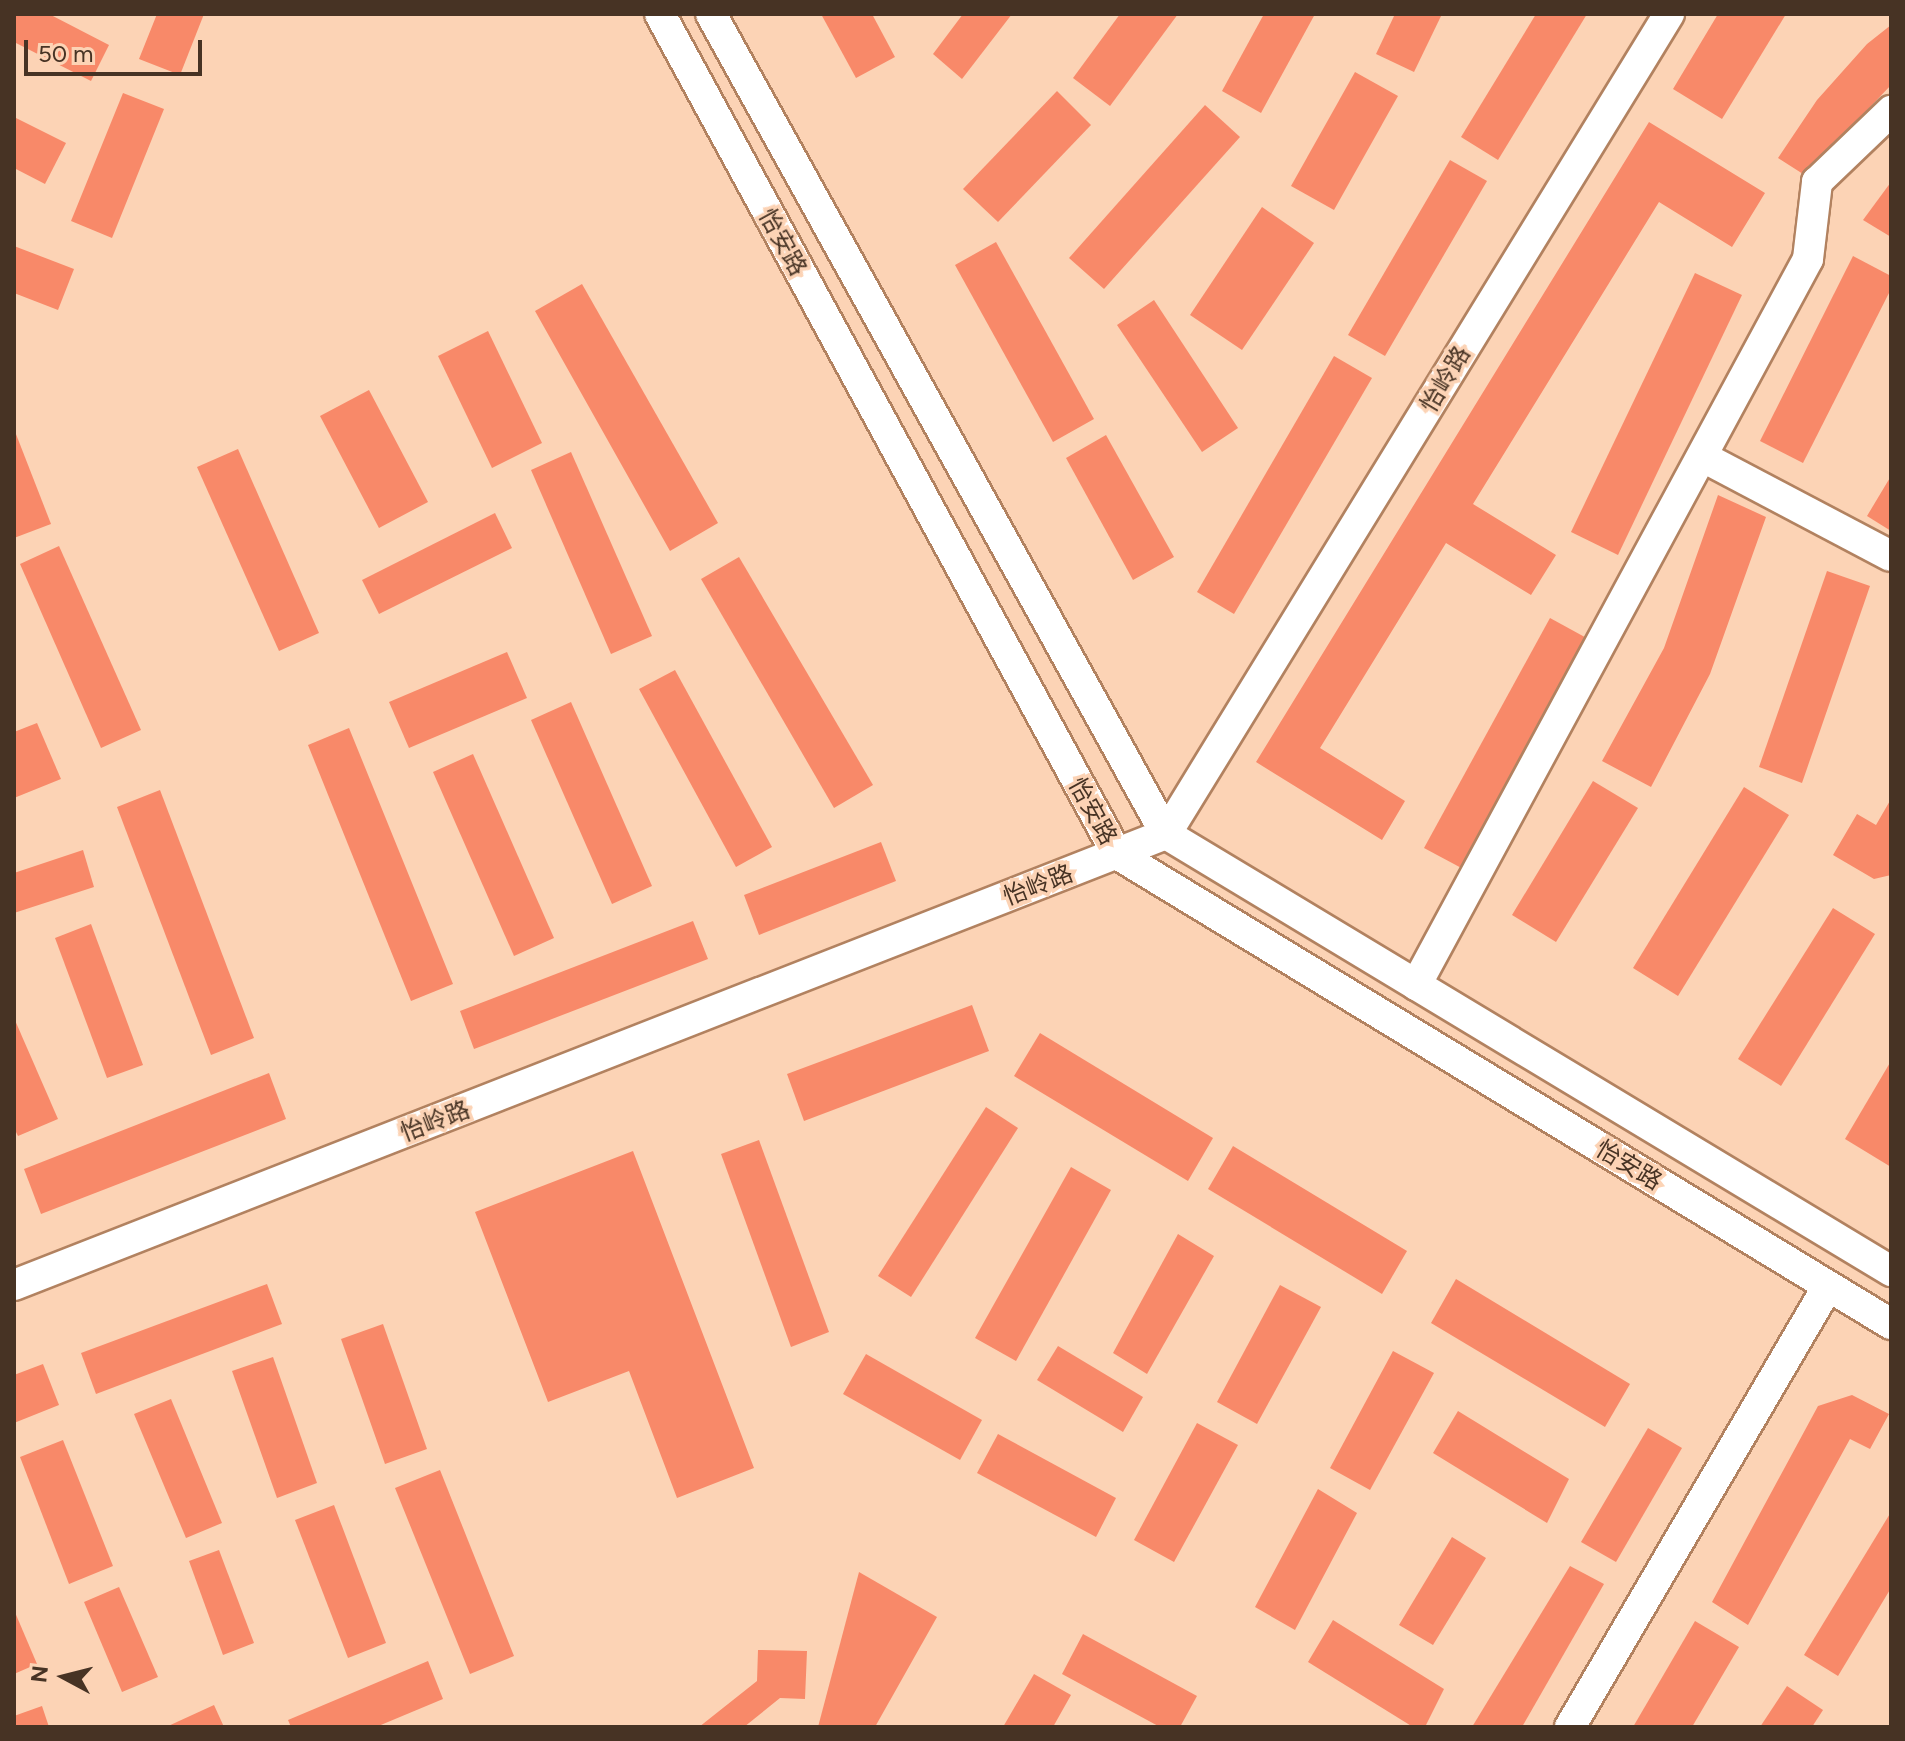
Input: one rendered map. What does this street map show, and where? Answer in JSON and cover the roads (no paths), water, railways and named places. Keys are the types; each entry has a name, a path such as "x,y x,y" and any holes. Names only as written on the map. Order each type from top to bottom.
{"street":[{"name":"怡安路","path":"660,14 1117,854 1891,1324"},
{"name":"怡安路","path":"711,14 1166,834 1891,1271"},
{"name":"怡岭路","path":"14,1285 1166,834 1669,14"},
{"path":"1416,985 1808,259 1817,182 1891,111"},
{"path":"1703,457 1891,556"},
{"path":"1570,1727 1828,1286"}]}
